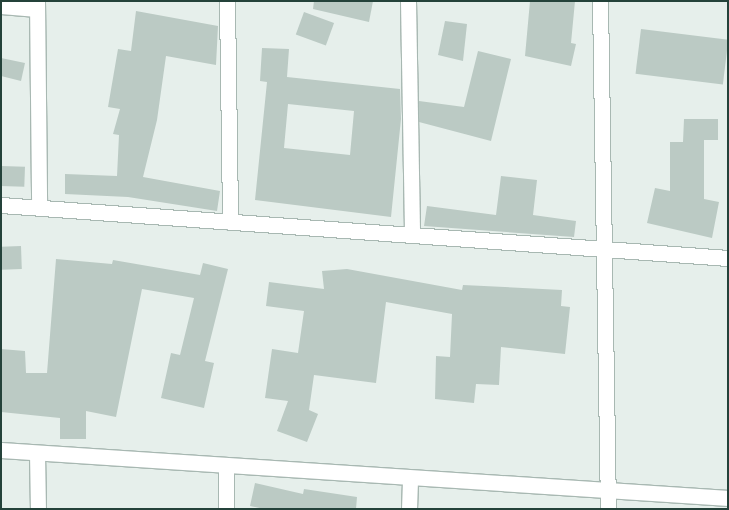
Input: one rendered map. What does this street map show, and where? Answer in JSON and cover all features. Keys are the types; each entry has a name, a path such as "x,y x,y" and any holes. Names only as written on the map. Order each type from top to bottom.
{"street":[{"path":"227,1 230,222"},
{"path":"408,1 412,235"},
{"path":"600,1 608,509"},
{"path":"1,6 37,5 39,208"},
{"path":"1,205 728,258"},
{"path":"1,450 608,493 728,498"},
{"path":"37,453 38,509"},
{"path":"226,466 226,509"},
{"path":"409,509 410,479"}],"building":[{"path":"314,1 373,1 369,22 313,9"},
{"path":"530,1 575,1 571,43 576,44 571,66 525,56"},
{"path":"136,11 218,26 216,65 166,56 157,120 143,177 220,191 217,211 128,197 65,194 65,174 117,176 119,135 113,134 120,109 108,107 118,49 131,51"},
{"path":"304,12 334,23 326,45 296,35"},
{"path":"445,21 467,24 463,61 438,55"},
{"path":"641,29 728,40 723,84 636,74"},
{"path":"262,48 289,49 287,77 400,89 401,119 391,217 255,200 267,82 260,81","holes":["288,104 354,111 350,155 284,148"]},
{"path":"478,51 511,59 491,141 419,122 419,101 464,107"},
{"path":"1,58 25,63 21,81 1,76"},
{"path":"684,119 718,119 718,140 704,140 704,199 719,202 712,238 647,223 655,188 670,191 670,142 683,142"},
{"path":"1,166 25,167 24,187 1,186"},
{"path":"501,176 537,180 533,215 576,221 574,237 424,226 427,206 496,215"},
{"path":"21,246 22,269 2,270 1,247"},
{"path":"56,259 112,264 113,260 200,275 203,263 228,269 205,361 214,363 204,408 161,398 171,353 180,355 194,298 142,289 116,417 86,411 86,439 60,439 60,418 1,412 1,349 25,351 26,373 47,373"},
{"path":"347,269 462,290 463,285 562,290 561,306 570,307 565,354 501,347 499,385 476,384 474,403 435,399 436,356 450,357 452,314 386,302 376,383 314,375 309,410 318,414 307,442 277,431 288,401 265,398 272,349 298,353 304,311 266,306 269,282 324,289 322,271"},
{"path":"255,483 303,494 304,489 357,497 356,509 264,509 250,506"}]}
